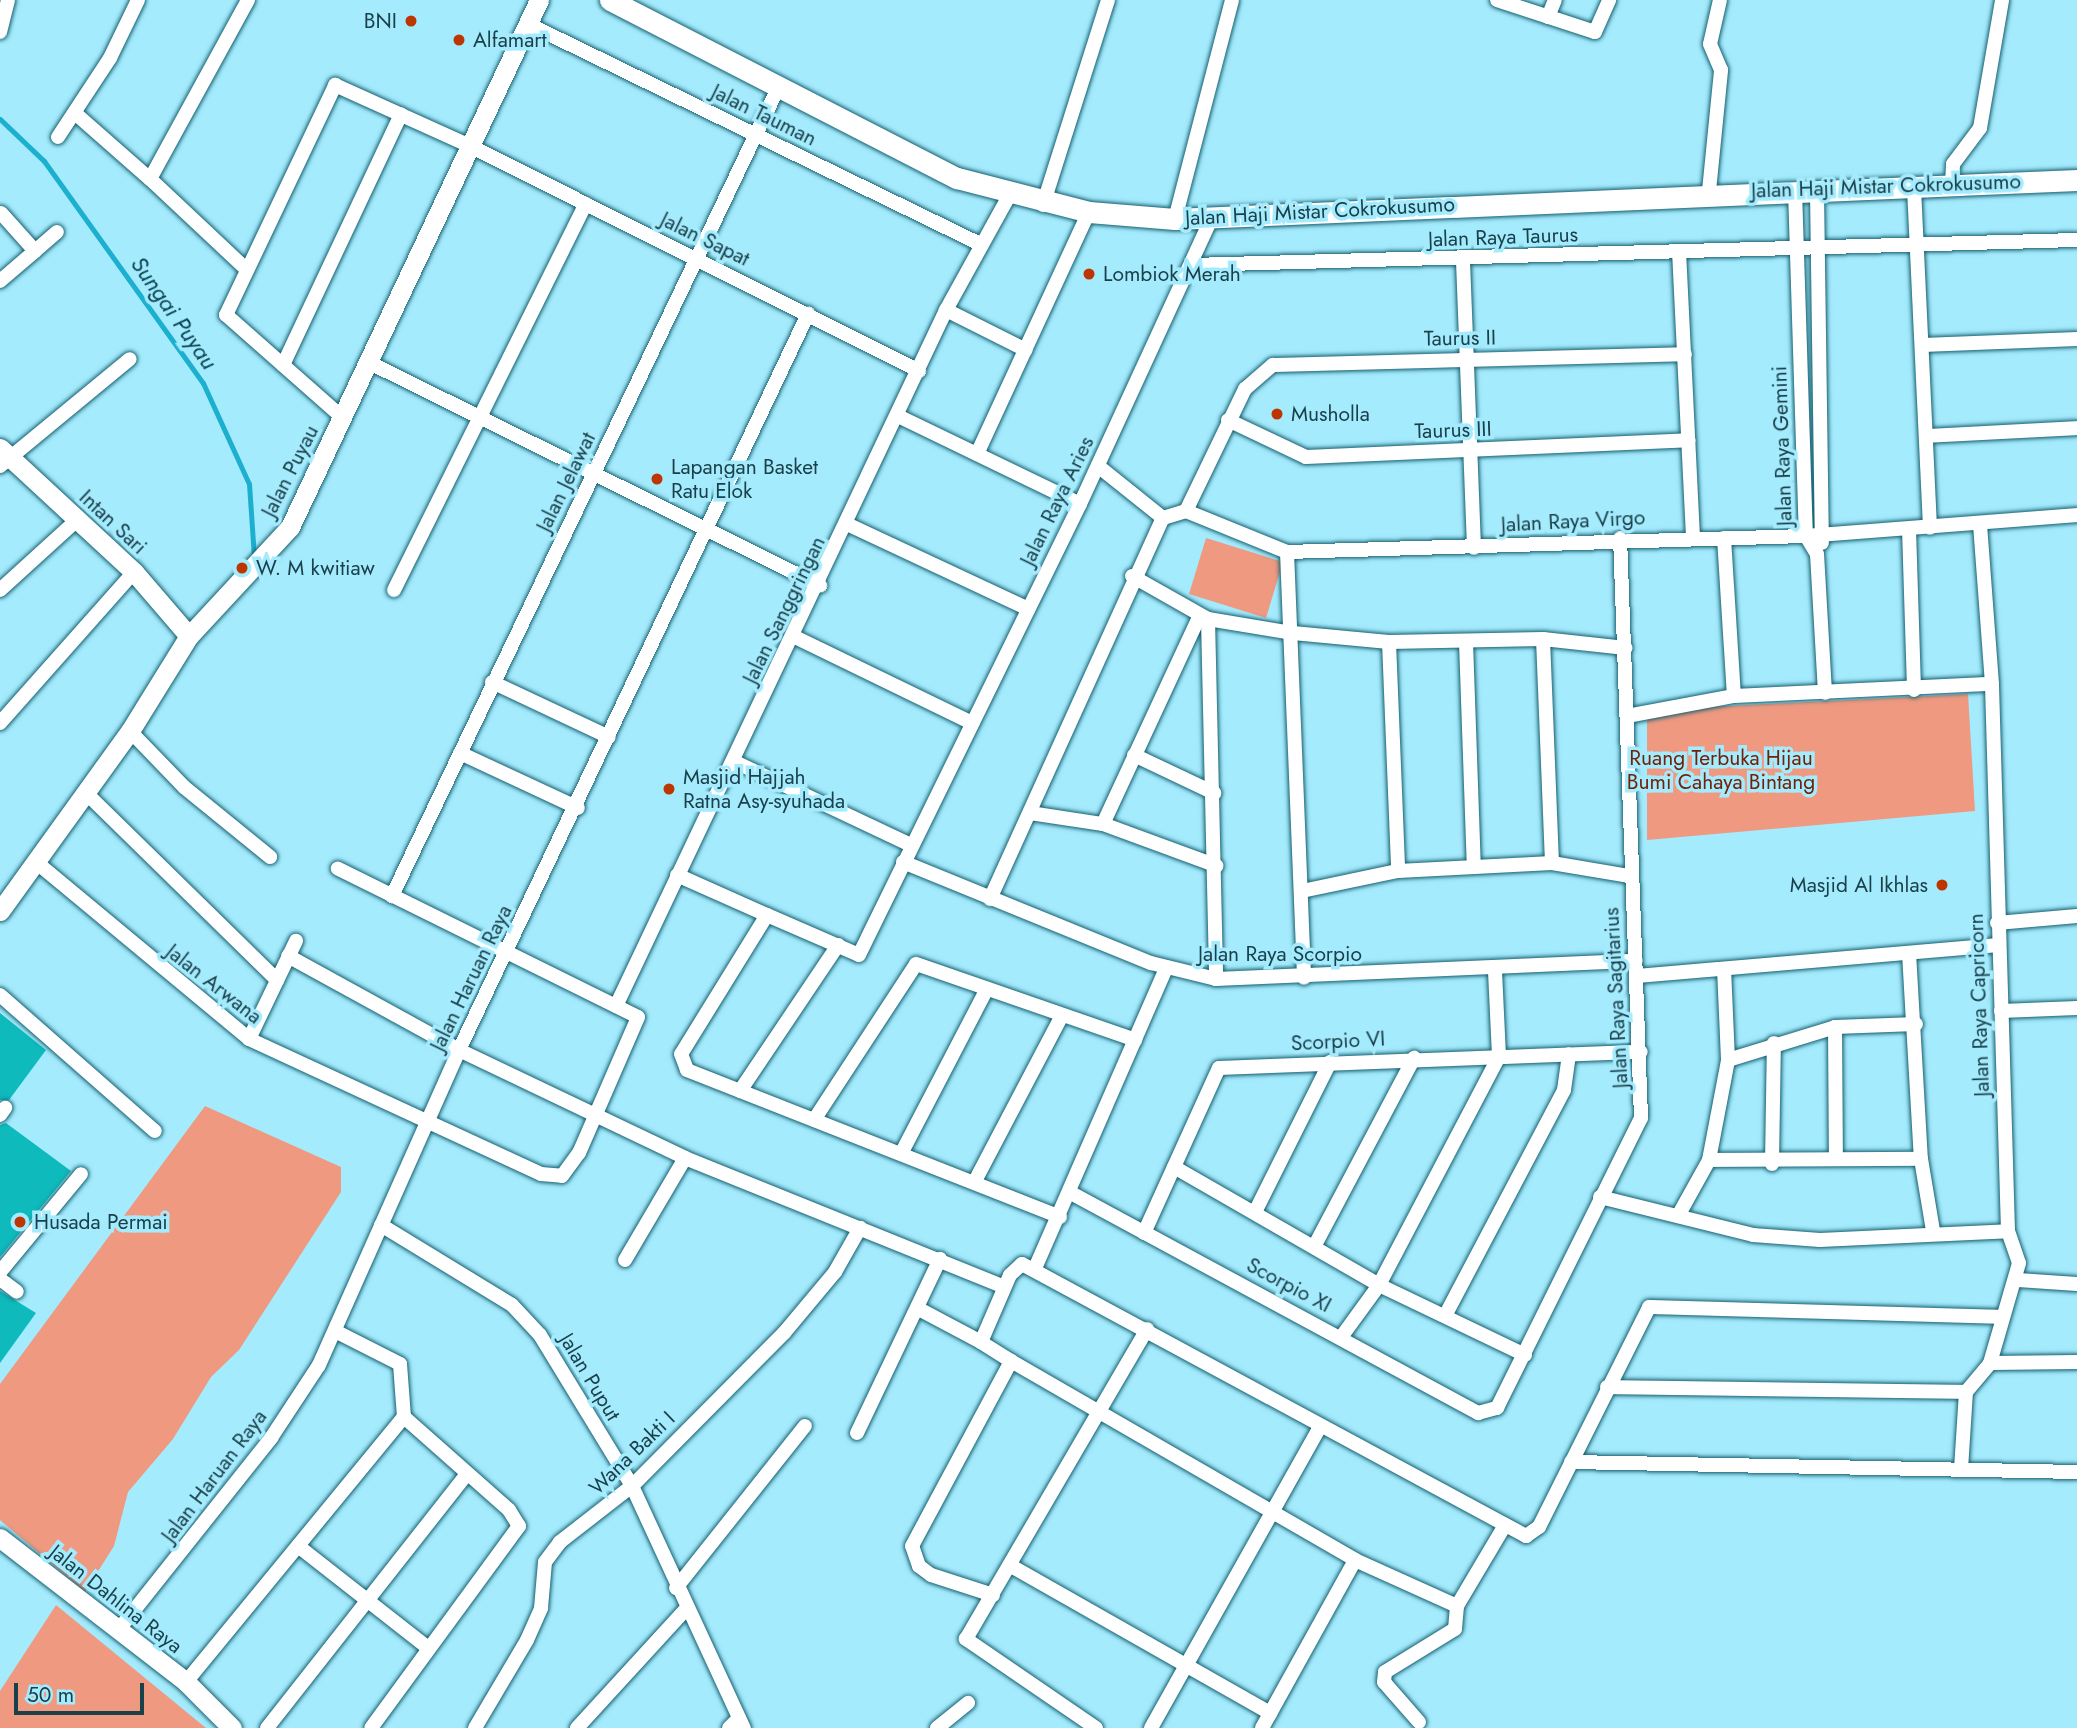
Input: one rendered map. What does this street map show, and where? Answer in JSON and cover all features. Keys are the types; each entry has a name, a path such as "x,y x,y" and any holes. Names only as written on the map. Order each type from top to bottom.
{"main road":[{"name":"Jalan Haji Mistar Cokrokusumo","path":"623,3 957,178 1043,205 1090,212 1175,219 1709,191 1817,192 2077,180"}],"street":[{"path":"0,32 8,0"},
{"path":"58,137 76,114 138,0"},
{"path":"150,178 248,0"},
{"name":"Jalan Puyau","path":"0,912 130,731 189,636 290,527 372,364 539,0"},
{"path":"1043,205 1108,0"},
{"path":"1175,219 1232,0"},
{"path":"1497,0 1595,32 1609,0"},
{"path":"1548,17 1555,0"},
{"path":"1709,191 1721,70 1710,44 1720,0"},
{"path":"1952,184 1953,164 1980,128 2002,0"},
{"name":"Jalan Tauman","path":"528,24 980,244"},
{"name":"Jalan Sapat","path":"284,365 226,321 246,269 331,88 339,85 472,147 919,370"},
{"name":"Jalan Jelawat","path":"392,896 779,86"},
{"path":"76,114 150,178 246,269"},
{"path":"343,418 284,365 401,114"},
{"path":"1914,188 1930,528"},
{"name":"Jalan Raya Gemini","path":"1796,190 1806,536 1817,554"},
{"name":"Jalan Raya Gemini","path":"1817,192 1816,244 1825,535 1817,554"},
{"name":"Jalan Sanggringan","path":"616,1006 677,874 821,585 946,310 980,244 1009,196"},
{"path":"394,590 586,204"},
{"path":"977,454 1090,212"},
{"path":"1,213 35,251"},
{"name":"Jalan Raya Aries","path":"838,946 859,955 933,799 1080,504 1212,217"},
{"path":"0,281 57,232"},
{"name":"Jalan Raya Taurus","path":"1192,265 1463,261 1816,244 1918,246 2077,240"},
{"path":"1679,251 1693,537"},
{"path":"1463,261 1474,548"},
{"path":"946,310 1026,351"},
{"name":"Jalan Haruan Raya","path":"120,1628 271,1438 335,1331 459,1050 578,808 704,526 808,314"},
{"path":"1923,345 2077,339"},
{"name":"Taurus II","path":"1186,511 1245,390 1273,365 1685,354"},
{"path":"3,457 130,359"},
{"path":"372,364 478,419 704,526 821,585"},
{"path":"898,416 1080,504"},
{"name":"Taurus III","path":"1228,421 1306,457 1689,440"},
{"path":"1926,436 2077,428"},
{"name":"Intan Sari","path":"3,457 134,572 189,636"},
{"path":"1098,466 1163,518"},
{"path":"990,899 1132,576 1163,518 1186,511"},
{"name":"Jalan Raya Virgo","path":"1186,511 1287,552 1474,548 1620,538 1806,536 2077,515"},
{"path":"0,590 77,520"},
{"name":"Jalan Raya Capricorn","path":"1980,524 1992,684 2008,1231 2018,1280"},
{"path":"849,525 1028,609"},
{"path":"1909,529 1914,690"},
{"name":"Jalan Raya Sagitarius","path":"1486,1415 1497,1408 1525,1355 1600,1196 1641,1118 1641,1052 1630,876 1626,648 1620,538"},
{"path":"1724,538 1734,696"},
{"path":"1287,552 1293,633 1304,978"},
{"path":"1817,554 1825,693"},
{"path":"0,723 134,572"},
{"path":"1132,576 1204,617 1293,633 1390,642 1544,639 1626,648"},
{"path":"1103,824 1134,755 1204,617"},
{"path":"1204,617 1217,866 1216,979"},
{"path":"795,637 972,723"},
{"path":"1544,639 1552,863"},
{"path":"1390,642 1398,871"},
{"path":"1466,642 1474,867"},
{"path":"492,682 609,737"},
{"path":"1627,716 1734,696 1914,690 1992,684"},
{"path":"130,731 184,787 270,857"},
{"path":"460,753 578,808"},
{"path":"1134,755 1214,793"},
{"path":"733,761 911,845"},
{"path":"85,792 277,980"},
{"path":"1030,813 1103,824 1217,866"},
{"name":"Jalan Arwana","path":"36,862 249,1039 427,1121 553,1177 571,1167 595,1112"},
{"name":"Jalan Raya Scorpio","path":"903,862 1166,968 1216,979 1495,970 1636,961"},
{"path":"1301,891 1398,871 1552,863 1630,876"},
{"path":"338,869 638,1017 595,1112"},
{"path":"677,874 838,946 740,1091"},
{"path":"767,915 680,1060 687,1070 902,1152 1060,1217"},
{"path":"1997,923 2077,916"},
{"path":"249,1039 296,941"},
{"path":"1637,976 1999,945"},
{"path":"1909,953 1916,1024 1921,1159 1933,1231"},
{"path":"288,956 459,1050 595,1112 685,1158 1004,1287"},
{"path":"814,1120 916,964 1135,1040"},
{"path":"1036,1266 1071,1193 1166,968"},
{"path":"1678,1216 1709,1160 1728,1060 1724,969"},
{"path":"1342,1336 1379,1285 1499,1056 1495,970"},
{"path":"902,1152 986,989"},
{"path":"0,995 155,1131"},
{"path":"2001,1012 2077,1008"},
{"path":"975,1181 1062,1015"},
{"path":"1728,1060 1774,1043 1835,1027 1916,1024"},
{"path":"1835,1027 1836,1158"},
{"path":"1772,1164 1774,1043"},
{"name":"Scorpio VI","path":"1144,1233 1219,1068 1414,1058 1641,1052"},
{"path":"1446,1314 1564,1090 1569,1055"},
{"path":"1315,1245 1414,1058"},
{"path":"1255,1212 1330,1062"},
{"path":"625,1261 685,1158"},
{"path":"1709,1160 1772,1164 1836,1158 1921,1159"},
{"path":"1174,1167 1315,1245 1379,1285 1446,1314 1525,1355"},
{"path":"0,1272 81,1174"},
{"name":"Scorpio XI","path":"1071,1193 1486,1415"},
{"path":"1600,1196 1753,1235 1820,1240 1933,1231 2008,1231"},
{"name":"Jalan Puput","path":"381,1225 512,1305 540,1335 632,1486 738,1725"},
{"name":"Wana Bakti I","path":"475,1728 541,1608 545,1562 560,1542 632,1486 815,1299 860,1228"},
{"path":"857,1433 940,1259"},
{"path":"981,1342 1004,1287 1022,1264 1036,1266 1320,1427 1505,1525 1534,1535 1649,1307 1999,1317"},
{"path":"0,1279 17,1292"},
{"path":"1961,1469 1966,1392 1990,1363 1999,1317 2018,1280 2077,1284"},
{"path":"917,1308 981,1342 1355,1560 1457,1606"},
{"path":"1096,1728 966,1639 1013,1567 1147,1329"},
{"path":"335,1331 400,1364 404,1417 466,1475 509,1510 519,1526 515,1536 428,1648 371,1728"},
{"path":"993,1595 931,1575 919,1566 912,1546 1011,1361"},
{"path":"1990,1363 2077,1362"},
{"path":"1607,1388 1966,1392"},
{"path":"186,1682 404,1417"},
{"path":"676,1588 805,1426"},
{"path":"1151,1728 1320,1427"},
{"path":"1571,1462 2077,1472"},
{"path":"267,1728 364,1600 466,1475"},
{"path":"1419,1722 1384,1682 1385,1672 1455,1629 1457,1606 1505,1525"},
{"name":"Jalan Dahlina Raya","path":"2,1544 120,1628 186,1682 232,1728"},
{"path":"298,1546 428,1648"},
{"path":"1262,1728 1355,1560"},
{"path":"1013,1567 1185,1668 1270,1713"},
{"path":"578,1728 685,1609"},
{"path":"937,1728 968,1703"}],"green space":[{"path":"1206,538 1283,562 1266,618 1189,594"},
{"name":"Ruang Terbuka Hijau Bumi Cahaya Bintang","path":"1968,694 1975,811 1647,840 1647,710"},
{"path":"205,1106 341,1167 341,1192 239,1350 211,1377 173,1439 128,1492 114,1546 85,1592 0,1520 0,1384"},
{"path":"56,1605 206,1728 0,1728 0,1691"}],"building":[{"path":"0,1013 46,1050 9,1100 0,1100"},
{"name":"Husada Permai","path":"6,1123 71,1171 0,1257 0,1125"},
{"name":"Husada Permai","path":"0,1291 36,1313 0,1363"}],"waterway":[{"name":"Sungai Puyau","path":"0,119 44,161 203,383 249,484 254,557"}],"place":[{"name":"BNI","path":"411,21"},
{"name":"Alfamart","path":"459,40"},
{"name":"Lombiok Merah","path":"1089,274"},
{"name":"Musholla","path":"1277,414"},
{"name":"Lapangan Basket Ratu Elok","path":"657,479"},
{"name":"W. M kwitiaw","path":"242,568"},
{"name":"Masjid Hajjah Ratna Asy-syuhada","path":"669,789"},
{"name":"Masjid Al Ikhlas","path":"1942,885"},
{"name":"Husada Permai","path":"20,1222"}]}
